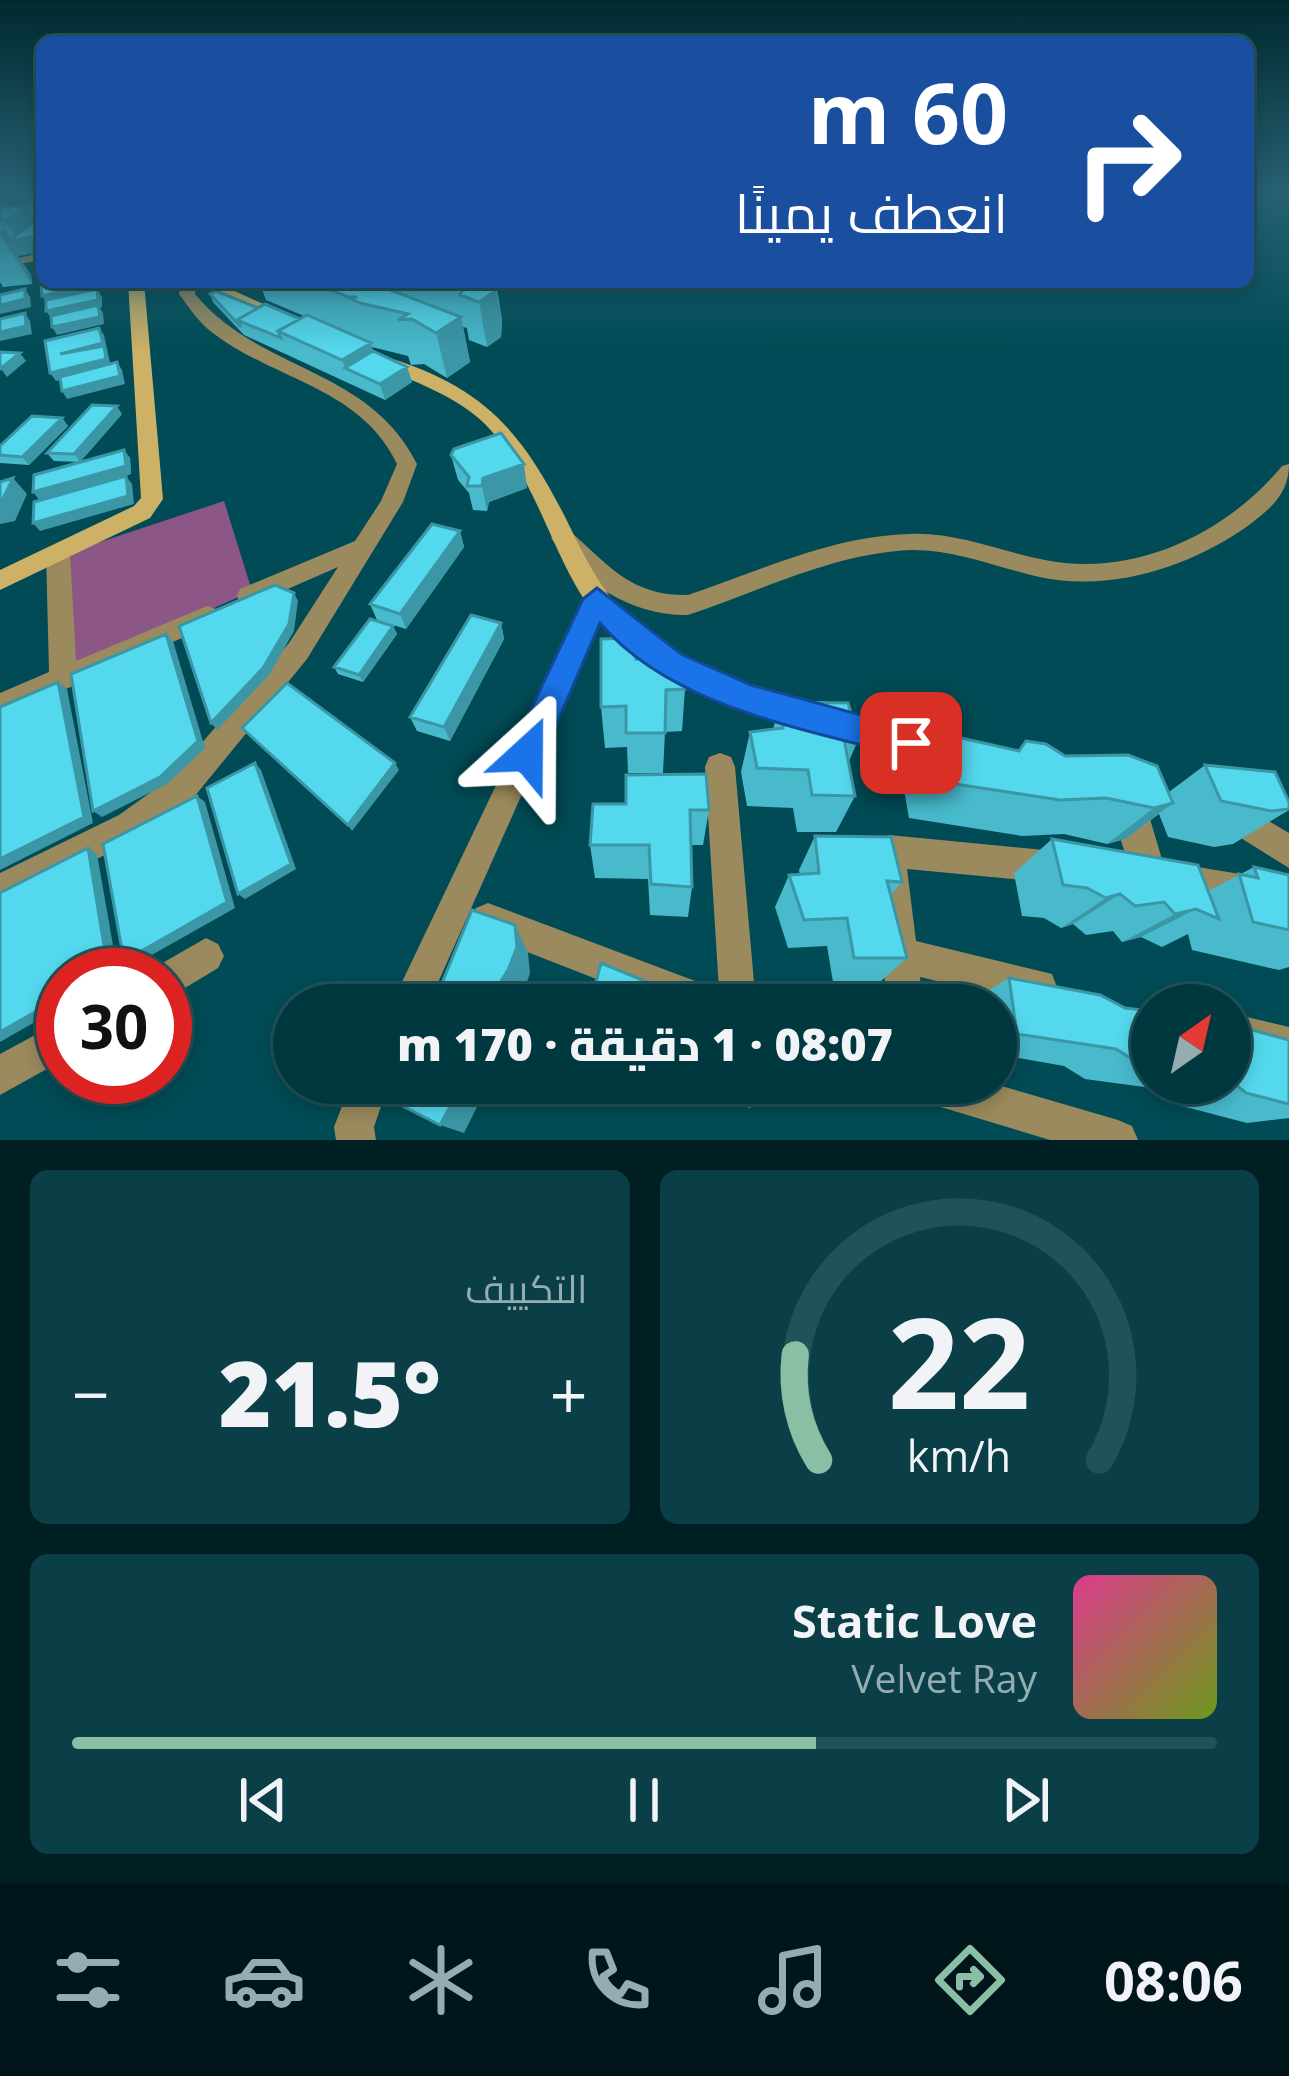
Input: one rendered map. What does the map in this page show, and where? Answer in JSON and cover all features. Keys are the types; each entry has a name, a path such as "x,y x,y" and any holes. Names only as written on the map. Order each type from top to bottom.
{"main road":[{"path":"0,581 142,512 152,499 136,288"},
{"path":"216,288 306,327"},
{"path":"346,345 467,400 494,421 515,449 597,599 624,631 670,663 746,697 976,758"}],"street":[{"path":"23,259 36,257"},
{"path":"0,890 130,826 183,787 289,664 392,502 407,464 403,451 382,426 304,370 215,327 188,294 188,288"},
{"path":"561,537 631,598 657,608 688,604 870,547 912,542 1074,573 1128,566 1185,549 1250,515 1289,471"},
{"path":"0,706 358,549"},
{"path":"58,552 63,680"},
{"path":"420,984 597,599"},
{"path":"720,767 736,984"},
{"path":"1131,782 1132,826 1151,876"},
{"path":"1215,800 1251,831 1289,852"},
{"path":"903,984 889,851 1151,876 1289,899"},
{"path":"458,908 655,984"},
{"path":"900,955 1083,998"},
{"path":"192,965 206,956"},
{"path":"1251,1037 1289,1046"},
{"path":"0,1076 36,1055"},
{"path":"356,1140 354,1127 362,1104"},
{"path":"996,1104 1118,1140"}],"shaded area":[{"path":"224,501 252,591 73,671 70,552"}],"building":[{"path":"41,288 77,288 42,296"},
{"path":"326,288 386,288 461,317 436,333 412,319 398,320 408,314"},
{"path":"464,288 494,288 479,302 460,295"},
{"path":"25,289 25,299 0,305 0,295"},
{"path":"97,289 98,300 46,311 46,300"},
{"path":"216,291 258,308 237,320 241,327 210,294"},
{"path":"265,304 300,319 278,331 281,338 237,320"},
{"path":"98,305 100,317 52,327 51,316"},
{"path":"25,313 26,326 0,332 0,319"},
{"path":"307,315 371,343 342,360 278,331"},
{"path":"99,328 103,343 60,354 104,346 106,359 50,373 45,341"},
{"path":"373,351 407,367 380,384 345,368"},
{"path":"0,352 20,353 0,369"},
{"path":"117,362 120,376 62,391 60,377"},
{"path":"92,405 117,406 74,454 47,453"},
{"path":"32,416 62,418 22,457 0,455 0,446"},
{"path":"501,433 524,464 483,478 482,486 467,486 469,477 451,455 454,449"},
{"path":"124,450 126,466 33,492 34,475"},
{"path":"126,476 128,496 33,523 34,502"},
{"path":"13,478 0,505 0,482"},
{"path":"432,524 460,531 400,614 370,604"},
{"path":"275,585 294,593 289,624 263,668 211,723 179,626"},
{"path":"471,615 501,623 444,727 410,717"},
{"path":"370,619 393,626 359,675 334,667"},
{"path":"166,634 198,741 160,777 93,811 71,674"},
{"path":"635,638 636,659 680,658 685,689 666,690 665,733 626,733 626,706 601,707 601,639"},
{"path":"58,682 84,817 0,859 0,707"},
{"path":"287,683 395,763 348,825 242,728"},
{"path":"781,702 848,703 859,738 844,739 855,796 812,795 808,770 757,768 750,732 783,728"},
{"path":"961,738 1019,751 1026,741 1046,744 1065,756 1128,755 1157,766 1173,803 1154,808 1106,798 1060,800 935,781 927,740"},
{"path":"255,763 291,864 238,894 207,788"},
{"path":"1205,765 1275,772 1289,809 1271,811 1221,801"},
{"path":"706,774 709,810 690,810 692,887 651,884 649,845 590,845 593,804 626,804 626,775"},
{"path":"197,796 227,902 147,948 122,948 103,844"},
{"path":"815,836 891,837 902,882 887,881 907,958 854,958 847,918 804,920 789,875 819,873"},
{"path":"1052,839 1198,865 1219,919 1196,909 1175,914 1164,902 1135,906 1120,894 1106,898 1087,888 1063,885"},
{"path":"88,848 104,948 36,948 36,1011 0,1032 0,893"},
{"path":"1254,867 1289,875 1289,930 1253,922 1239,874 1258,878"},
{"path":"472,910 515,925 517,947 499,984 442,984"},
{"path":"601,963 652,984 596,984"},
{"path":"1009,978 1100,995 1131,1009 1131,1058 1116,1049 1017,1034 1017,984 1010,984"},
{"path":"1251,1030 1289,1040 1289,1104 1251,1094"},
{"path":"399,1104 452,1104 440,1125"}],"route":[{"path":"527,754 597,599 624,631 670,663 746,697 911,743"}]}
